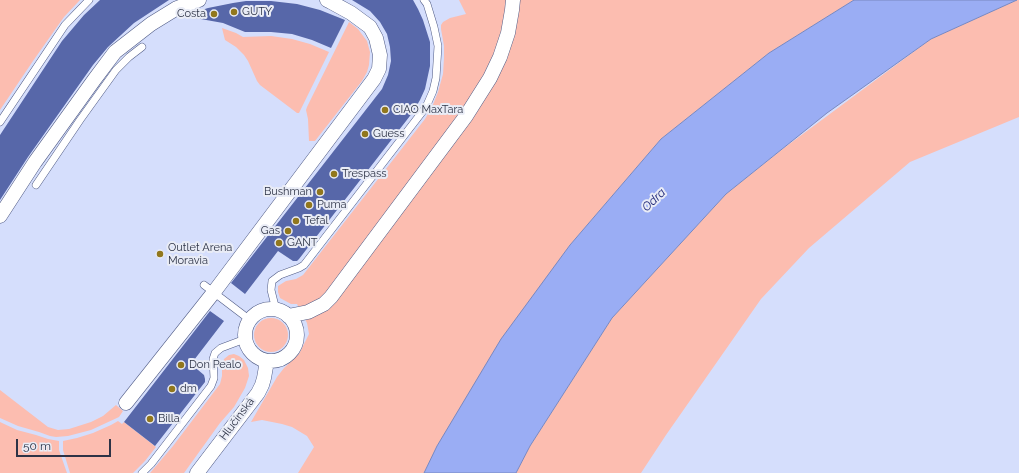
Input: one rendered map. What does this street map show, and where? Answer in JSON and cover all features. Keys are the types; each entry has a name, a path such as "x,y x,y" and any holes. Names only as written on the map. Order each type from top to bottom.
{"street":[{"path":"0,216 49,143 115,52 151,24 177,8 199,0"},
{"path":"126,403 209,288 374,79 378,69 380,55 376,38 370,27 351,13 327,0"},
{"path":"282,313 308,312 324,304 331,297 466,116 490,78 500,57 508,33 513,0"},
{"path":"270,309 282,313 291,319 295,327 296,336 294,346 289,353 276,360 267,361 252,354 246,344 245,339 246,326 250,320 259,312 270,309"},
{"name":"Hlučínská","path":"197,473 258,393 264,378 267,361"}],"lane":[{"path":"0,122 65,25 89,0"},
{"path":"282,313 272,296 272,281 280,275 304,265 426,108 433,91 436,78 438,46 427,4 424,0"},
{"path":"36,185 116,70 142,47"},
{"path":"209,288 250,320"},
{"path":"142,473 151,464 210,386 214,378 213,359 216,353 221,348 245,339"}],"shaded area":[{"path":"0,0 80,0 64,17 0,110"},
{"path":"459,0 854,0 769,53 661,139 570,245 437,446 424,473 298,473 314,447 307,436 292,427 282,424 262,420 251,422 277,377 299,354 309,334 307,323 297,304 291,304 280,298 278,286 286,281 296,279 303,275 425,119 438,92 443,74 444,46 441,25 450,18 466,14"},
{"path":"1019,0 1019,117 910,162 809,248 761,299 641,473 516,473 530,446 612,318 726,194 784,148 931,39"},
{"path":"349,22 358,29 367,41 370,52 367,72 362,81 315,141 309,141 307,107"},
{"path":"222,28 243,37 271,36 292,39 310,44 329,52 299,113 260,85 244,55 236,47 225,40"},
{"path":"268,318 274,318 283,323 287,329 287,341 283,347 274,352 268,352 259,347 254,338 254,332 259,323"},
{"path":"234,354 244,360 248,368 249,376 245,388 234,407 220,423 184,473 150,473 173,446 220,384 224,359 229,355"},
{"path":"0,390 48,427 58,430 69,429 91,422 103,416 116,405 123,411 119,417 91,430 68,436 50,436 18,426 0,418"},
{"path":"118,421 122,424 124,422 156,447 145,461 133,473 70,473 63,450 63,441 93,433"},
{"path":"0,422 17,430 59,441 59,450 67,473 0,473"}],"water":[{"name":"Odra","path":"854,0 1017,0 931,39 827,113 726,194 612,318 530,446 516,473 424,473 437,446 501,339 570,245 661,139 769,53"}],"building":[{"path":"100,0 169,0 134,23 108,47 93,65 28,157 0,200 0,135 62,41 84,15"},
{"path":"352,0 413,0 423,20 430,42 430,66 425,89 413,112 299,259 297,261 293,261 278,251 245,294 231,283 382,89 388,75 391,61 387,34 380,22 370,11"},
{"path":"246,1 271,1 297,4 320,10 345,20 331,48 292,34 245,32 223,23 184,16 208,8"},
{"path":"210,311 224,321 191,364 204,375 205,382 155,446 124,422"}],"place":[{"name":"GUTY","path":"234,12"},
{"name":"Costa","path":"214,14"},
{"name":"CIAO MaxTara","path":"385,110"},
{"name":"Guess","path":"365,134"},
{"name":"Trespass","path":"334,174"},
{"name":"Bushman","path":"320,192"},
{"name":"Puma","path":"309,205"},
{"name":"Tefal","path":"296,221"},
{"name":"Gas","path":"288,231"},
{"name":"GANT","path":"279,243"},
{"name":"Outlet Arena Moravia","path":"160,254"},
{"name":"Don Pealo","path":"181,365"},
{"name":"dm","path":"172,389"},
{"name":"Billa","path":"150,419"}]}
